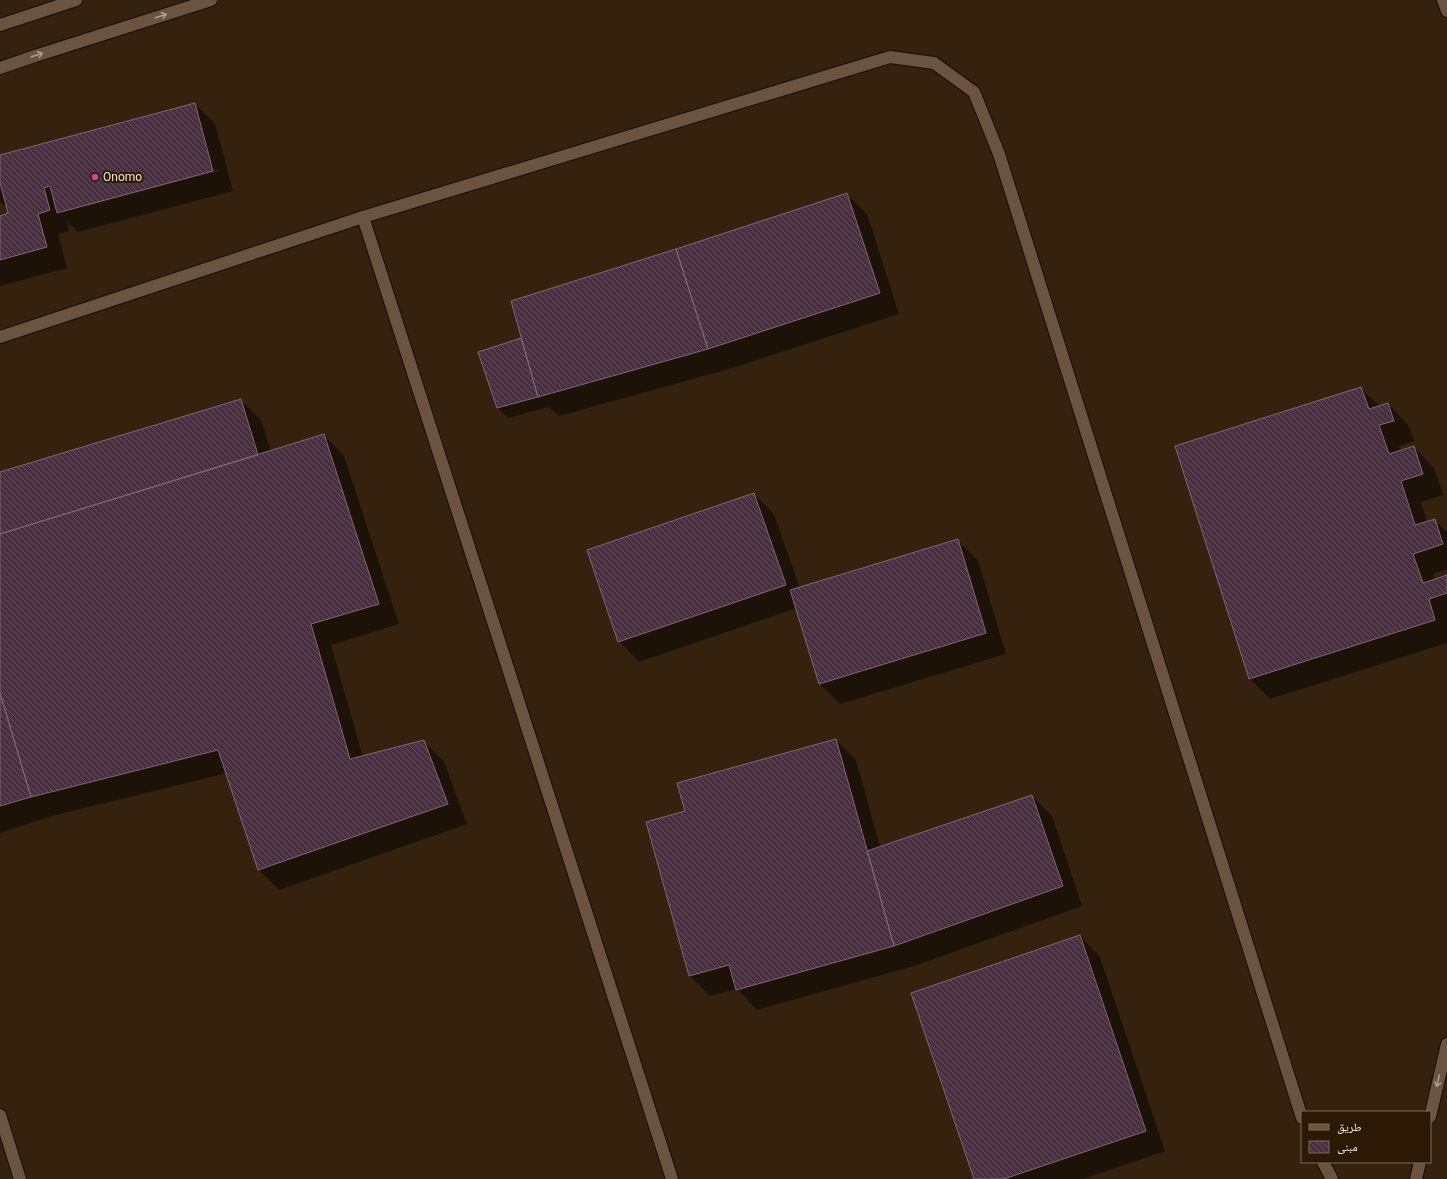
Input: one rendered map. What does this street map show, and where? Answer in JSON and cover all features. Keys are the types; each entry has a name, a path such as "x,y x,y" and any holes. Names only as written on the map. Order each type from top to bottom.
{"street":[{"path":"0,25 76,0"},
{"path":"0,68 211,0"},
{"path":"1443,0 1447,11"},
{"path":"0,337 363,217 890,57 934,63 974,92 999,154 1301,1115"},
{"path":"363,217 672,1179"},
{"path":"1431,1113 1447,1044"},
{"path":"0,1115 20,1179"},
{"path":"1324,1163 1332,1179"},
{"path":"1416,1179 1420,1163"}],"building":[{"name":"Onomo","path":"195,103 213,171 57,213 50,186 44,188 50,210 38,214 47,247 0,260 0,216 8,213 0,183 0,155"},
{"path":"847,193 880,293 708,349 676,249"},
{"path":"676,249 708,349 538,397 511,301"},
{"path":"521,338 538,397 497,408 478,352"},
{"path":"1361,387 1369,409 1388,403 1394,421 1379,425 1389,454 1414,446 1423,474 1401,481 1415,525 1435,519 1443,544 1413,554 1423,583 1447,575 1447,593 1429,599 1435,620 1249,679 1175,446"},
{"path":"241,399 258,455 0,534 0,472"},
{"path":"324,434 379,604 311,624 350,759 424,740 448,804 258,870 218,750 31,797 0,693 0,534"},
{"path":"754,493 786,585 618,642 587,550"},
{"path":"958,539 986,633 819,684 790,590"},
{"path":"0,693 31,797 0,806"},
{"path":"836,739 894,946 736,990 729,965 689,976 646,822 685,811 677,783"},
{"path":"1032,795 1063,886 894,946 867,851"},
{"path":"1080,935 1146,1131 1004,1179 974,1179 911,993"}],"place":[{"name":"Onomo","path":"95,177"}]}
